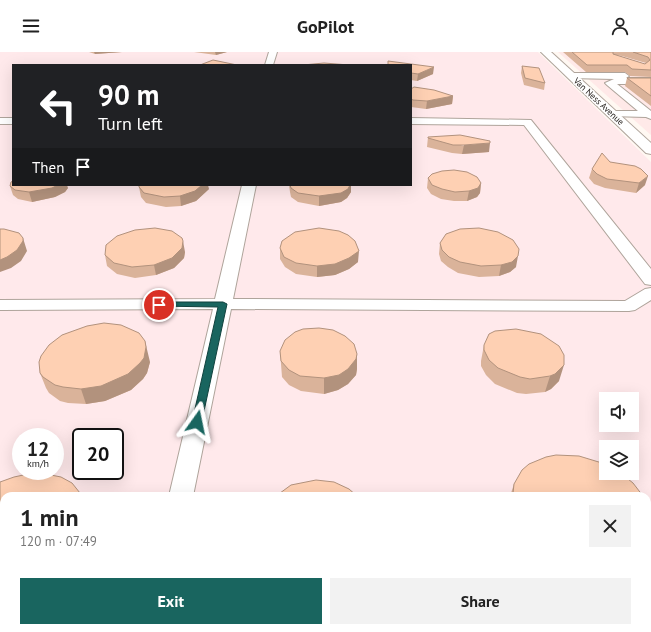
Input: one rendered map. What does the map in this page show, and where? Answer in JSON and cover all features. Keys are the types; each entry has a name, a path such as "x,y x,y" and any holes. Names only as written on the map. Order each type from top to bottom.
{"main road":[{"name":"Van Ness Avenue","path":"546,52 651,150"}],"street":[{"path":"268,64 272,52"},
{"path":"572,76 651,76"},
{"path":"650,115 610,84 615,81 651,81"},
{"path":"613,114 650,115"},
{"path":"0,121 12,121"},
{"path":"412,121 527,122 651,280"},
{"path":"182,492 249,186"},
{"path":"0,305 223,304 630,306 651,293"}],"shaded area":[{"path":"0,52 538,52 651,162 651,492 0,492"},
{"path":"558,52 651,52 651,135"}],"building":[{"path":"572,52 613,52 613,54 645,64 650,60 648,57 633,52 651,52 651,70 632,69 627,65 587,65"},
{"path":"213,60 232,64 203,64"},
{"path":"388,61 411,64 388,64"},
{"path":"324,63 336,64 314,64"},
{"path":"412,64 434,67 418,74 412,73"},
{"path":"522,66 539,68 545,83 525,78"},
{"path":"627,78 651,78 651,96"},
{"path":"414,87 434,90 453,96 427,101 413,100 412,88"},
{"path":"460,135 490,141 490,143 453,145 428,138 428,137"},
{"path":"602,153 610,162 635,166 641,169 648,176 639,183 607,179 597,174 592,169"},
{"path":"454,170 467,172 477,177 481,183 478,188 469,191 455,192 432,185 428,178 432,174"},
{"path":"11,182 12,186 56,186 29,192 15,190 10,186"},
{"path":"201,186 195,191 180,196 164,197 144,193 139,187"},
{"path":"290,186 350,186 348,189 341,193 319,196 298,193"},
{"path":"155,228 172,231 182,238 182,248 172,258 154,265 132,267 114,263 105,255 106,245 117,236 135,230"},
{"path":"319,228 339,231 348,235 355,241 359,251 349,258 335,264 317,266 296,263 284,257 280,248 282,241 295,232"},
{"path":"479,228 498,232 513,240 519,249 518,256 512,262 501,265 481,266 460,262 449,257 442,250 440,243 446,234 460,229"},
{"path":"0,229 19,233 23,238 23,241 17,250 0,260"},
{"path":"104,323 121,325 139,333 145,341 146,347 144,358 128,374 101,386 81,389 55,385 43,377 40,373 39,362 41,356 49,345 62,335 87,326"},
{"path":"319,328 333,330 345,336 354,344 357,354 356,359 348,369 339,375 324,378 300,376 289,370 281,361 280,351 285,340 295,332 303,329"},
{"path":"516,329 541,334 559,346 564,355 564,365 555,374 530,379 520,377 498,368 489,360 484,350 484,345 489,334 495,331"},
{"path":"556,455 579,456 599,462 599,480 629,480 640,492 513,492 514,484 522,470 529,464 546,457"},
{"path":"12,478 12,480 64,480 64,479 72,483 79,492 0,492 0,482"},
{"path":"316,480 334,482 352,492 281,492 291,485"}],"route":[{"path":"159,305 223,304 197,422"}]}
